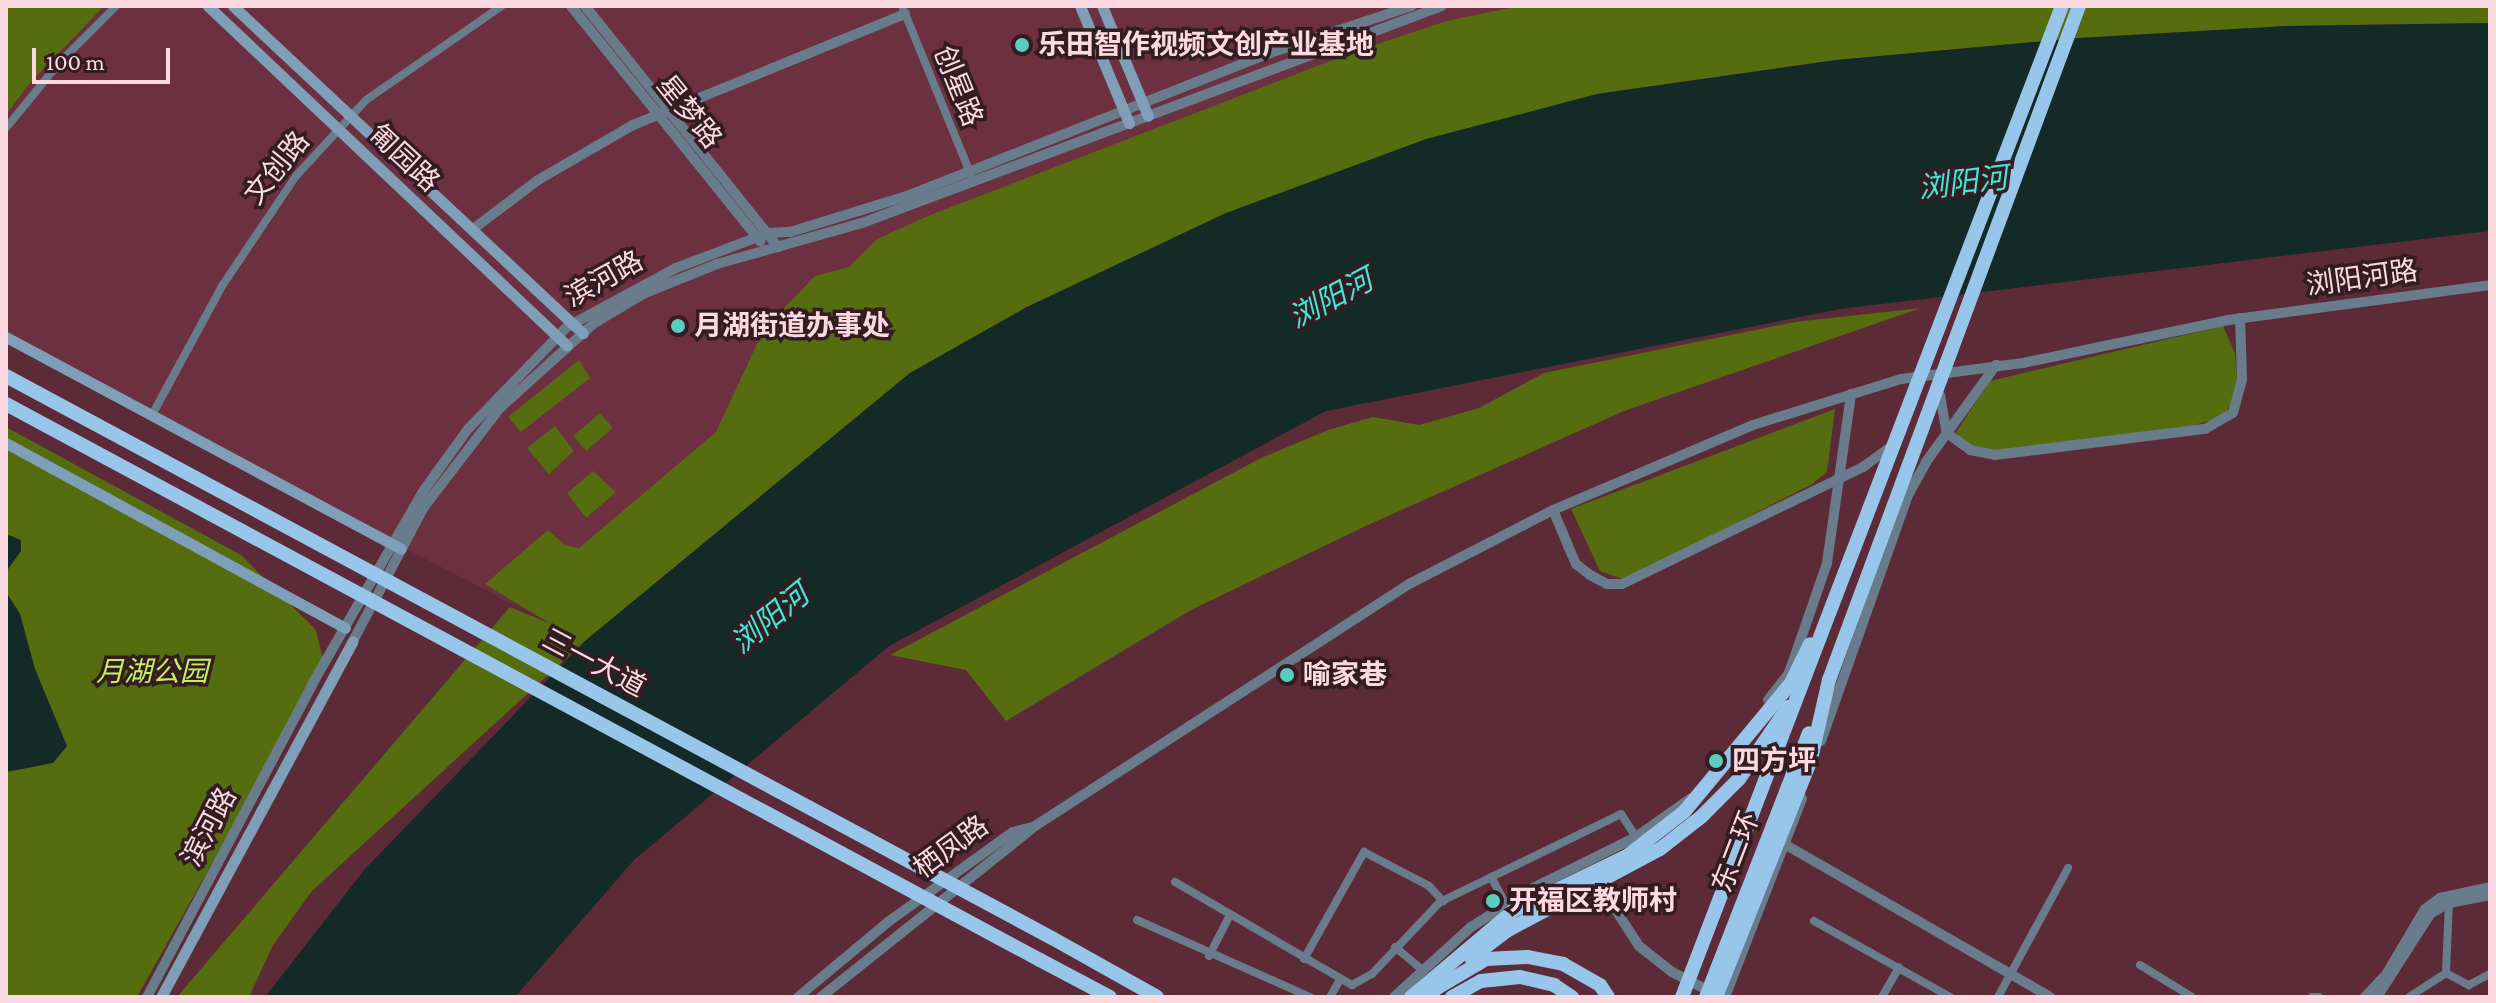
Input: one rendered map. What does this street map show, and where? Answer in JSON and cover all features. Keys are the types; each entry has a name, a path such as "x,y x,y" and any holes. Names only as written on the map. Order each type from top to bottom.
{"highway":[{"path":"1682,997 2062,6"},
{"path":"1721,997 1811,759 1829,680 2079,6"},
{"name":"三一大道","path":"6,376 1157,997"},
{"name":"三一大道","path":"6,404 1110,997"},
{"path":"1411,997 1513,911 1627,856 1684,812 1791,683 1870,508"},
{"name":"东二环","path":"1706,997 1829,680"},
{"path":"1429,995 1508,930 1660,849 1701,817 1739,779 1804,684"},
{"path":"1429,995 1486,959 1528,957 1563,964 1600,985 1608,997"},
{"path":"1452,997 1481,981 1520,977 1554,985 1572,997"}],"main road":[{"name":"匍园路","path":"208,6 567,346"},
{"name":"匍园路","path":"233,6 583,333"},
{"path":"1080,6 1129,123"},
{"path":"1102,6 1148,116"},
{"path":"6,337 397,547"},
{"path":"6,443 345,628"},
{"path":"161,997 353,641"}],"street":[{"path":"6,128 59,63 116,6"},
{"name":"文创路","path":"152,415 263,219 338,128 409,66 502,6"},
{"name":"星梦路","path":"571,6 664,112"},
{"name":"星梦路","path":"585,6 664,112 773,248"},
{"path":"1373,6 1378,23"},
{"name":"滨河路","path":"147,997 345,628 397,547 447,472 500,408 583,333 645,293 1148,116 1378,23 1412,6"},
{"name":"滨河路","path":"353,641 397,547 468,429 557,336 574,323 676,268 762,235 840,217 972,177 1143,103 1378,23 1442,6"},
{"path":"473,229 582,151 664,112 904,10"},
{"name":"创星路","path":"904,10 972,177"},
{"name":"浏阳河路","path":"1035,826 1411,583 1553,510 1753,425 1901,379 1996,365 2240,318 2490,285"},
{"path":"1946,360 1938,404 1947,433 1970,450 1995,455 2205,429 2233,413 2242,379 2240,318"},
{"path":"1587,861 1611,909 1639,946 1672,972 1721,997 1786,845 1908,495 1996,365"},
{"path":"1394,997 1422,970 1506,904 1636,837 1694,796 1789,673 1827,563 1851,394"},
{"path":"1553,510 1576,564 1607,584 1622,584 1863,467 1894,444"},
{"path":"1175,882 1352,985 1366,978 1443,901 1621,814 1636,837"},
{"name":"栖凤路","path":"798,997 888,922 1013,832 1035,826"},
{"name":"栖凤路","path":"821,997 1035,826"},
{"path":"1786,845 2050,997"},
{"path":"1304,959 1364,852 1429,886 1443,901"},
{"path":"1998,997 2068,868"},
{"path":"1491,877 1506,904"},
{"path":"2365,997 2387,973 2421,913 2449,899 2490,887"},
{"path":"2377,997 2426,919 2449,899 2490,895"},
{"path":"2446,973 2449,899"},
{"path":"1209,956 1230,915"},
{"path":"1137,920 1209,956 1310,997"},
{"path":"1814,921 1950,997"},
{"path":"1395,947 1422,970"},
{"path":"2140,965 2192,997"},
{"path":"1882,997 1899,968"},
{"path":"2446,973 2469,985 2490,974"},
{"path":"2409,997 2446,973"},
{"path":"1330,997 1340,980"},
{"path":"2312,997 2319,997"}],"shaded area":[{"path":"6,6 2490,6 2490,23 2287,26 910,373 585,641 6,343"}],"green space":[{"path":"6,6 104,6 29,84 6,115"},
{"path":"1519,6 2490,6 2490,23 2287,26 2079,38 1836,60 1597,94 1226,213 1027,307 910,373 585,641 312,891 273,945 249,997 177,997 510,607 551,624 485,584 548,530 565,545 579,548 716,432 764,329 815,276 849,267 877,239 928,216 1356,51 1447,21"},
{"path":"1921,308 1624,411 1370,524 1191,610 1006,721 966,670 890,655 1261,458 1328,430 1373,417 1419,425 1479,408 1544,373 1795,322"},
{"path":"2223,326 2235,353 2238,391 2227,411 2215,419 2191,426 1997,451 1968,446 1956,432 1990,381"},
{"path":"579,360 590,378 521,432 508,417"},
{"path":"1835,409 1827,472 1812,484 1625,580 1600,571 1571,509"},
{"path":"600,413 613,428 586,451 573,436"},
{"path":"555,426 574,451 549,474 527,448"},
{"name":"月湖公园","path":"6,427 241,555 316,630 324,664 137,997 6,997"},
{"path":"593,471 616,492 586,518 567,493"}],"water":[{"name":"浏阳河","path":"2490,23 2490,231 1840,309 1326,411 889,646 634,860 515,997 265,997 365,869 585,641 910,373 1027,307 1226,213 1426,139 1597,94 1836,60 2079,38 2287,26"},
{"path":"6,534 21,540 21,551 6,572"},
{"path":"6,592 20,614 35,669 67,746 53,763 6,772"}],"place":[{"name":"乐田智作视频文创产业基地","path":"1022,45"},
{"name":"月湖街道办事处","path":"678,326"},
{"name":"喻家巷","path":"1287,675"},
{"name":"四方坪","path":"1716,761"},
{"name":"开福区教师村","path":"1493,901"}]}
